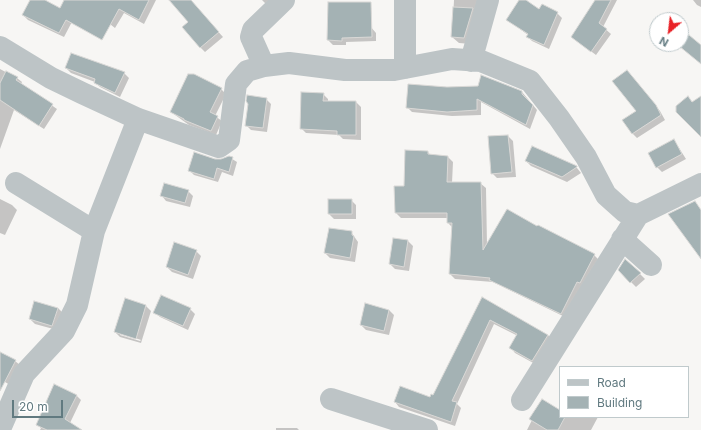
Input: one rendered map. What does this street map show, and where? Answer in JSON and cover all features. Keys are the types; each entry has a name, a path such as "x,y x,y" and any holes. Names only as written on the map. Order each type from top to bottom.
{"street":[{"path":"264,66 251,37 253,30 284,0"},
{"path":"405,0 405,68"},
{"path":"471,60 488,0"},
{"path":"0,47 51,78 138,119 219,147 229,140 236,84 247,71 264,66 289,63 345,70 405,68 452,59 481,61 530,81 572,137 606,195 625,212 638,215"},
{"path":"0,430 24,374 64,331 77,305 94,231 138,119"},
{"path":"16,182 94,231"},
{"path":"522,400 638,215 701,184"},
{"path":"622,240 650,265"},
{"path":"331,399 427,430"}],"building":[{"path":"30,0 45,0 60,8 64,0 149,0 139,20 119,9 102,40 66,20 59,33 22,15"},
{"path":"169,0 191,0 219,32 200,48 182,27 188,22"},
{"path":"519,0 526,0 539,9 542,4 558,12 544,45 526,37 528,34 506,20"},
{"path":"595,0 611,0 599,23 607,29 591,52 571,37"},
{"path":"328,2 371,2 372,37 342,38 342,41 327,40"},
{"path":"453,7 473,8 464,38 451,37"},
{"path":"689,35 701,45 701,64 686,52 689,52"},
{"path":"71,53 125,72 115,93 94,83 95,79 65,68"},
{"path":"627,70 656,105 661,115 632,134 622,120 636,111 612,81"},
{"path":"6,71 18,77 16,80 53,104 39,126 0,100 0,83"},
{"path":"188,74 194,74 222,88 210,112 218,116 211,131 184,120 170,112"},
{"path":"481,75 522,91 522,94 533,105 526,125 477,99 477,110 447,112 406,108 408,84 447,87 478,86"},
{"path":"301,92 324,93 323,101 356,101 356,135 337,135 337,131 300,129"},
{"path":"247,95 267,98 263,128 245,126 248,104 246,101"},
{"path":"688,96 692,102 701,96 701,137 676,112 676,106"},
{"path":"508,135 512,172 491,174 488,136"},
{"path":"674,139 682,154 656,168 648,153"},
{"path":"532,146 577,167 562,177 525,161"},
{"path":"405,150 428,151 428,154 448,156 447,182 481,182 483,250 507,209 537,226 538,225 595,254 580,283 577,282 561,314 489,280 490,278 449,274 452,223 447,223 447,213 395,213 394,186 404,186"},
{"path":"194,152 215,159 221,159 229,156 233,157 229,172 217,168 214,179 188,171"},
{"path":"164,183 189,190 185,203 160,196"},
{"path":"328,199 352,199 352,214 328,214"},
{"path":"695,201 701,210 701,259 668,214"},
{"path":"329,228 352,231 352,235 354,236 350,258 324,253"},
{"path":"393,238 408,240 404,267 389,264"},
{"path":"174,242 197,250 188,275 166,267"},
{"path":"625,259 641,273 630,283 618,270"},
{"path":"161,295 191,308 183,326 153,313"},
{"path":"482,297 548,335 532,361 509,348 517,334 490,320 452,401 457,402 451,422 394,402 400,386 430,397 431,394 433,395"},
{"path":"125,298 146,305 136,339 114,332"},
{"path":"34,301 58,308 52,326 29,319"},
{"path":"365,303 389,310 384,331 360,325"},
{"path":"0,352 16,360 0,391"},
{"path":"54,384 77,395 65,419 82,430 47,430 36,425"},
{"path":"542,399 559,409 559,418 564,418 558,430 547,430 529,419"}]}
